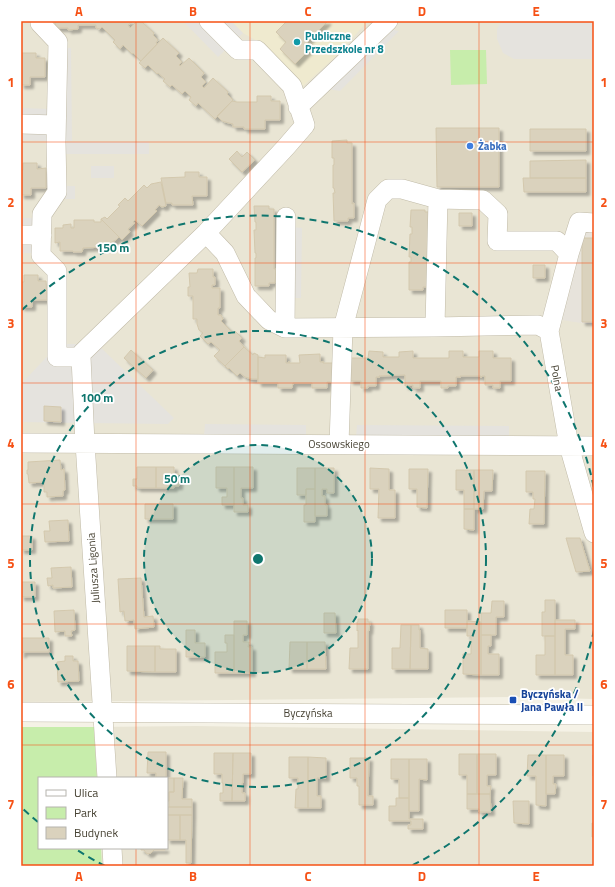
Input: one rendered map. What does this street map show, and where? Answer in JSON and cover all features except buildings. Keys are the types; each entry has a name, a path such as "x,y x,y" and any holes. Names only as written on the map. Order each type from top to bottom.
{"street":[{"path":"40,21 40,23 58,42 56,125 57,192 42,214 41,255 56,271 57,358 81,357 82,353 206,233 286,148 305,125 292,86 257,50 238,50 209,21"},
{"path":"298,106 388,21"},
{"path":"21,124 56,125"},
{"path":"339,444 342,328 376,200 388,189 402,189 438,199 483,200 498,214 497,241 557,241 569,254"},
{"path":"435,327 438,199"},
{"path":"285,328 286,217"},
{"name":"Polna","path":"587,223 569,254 549,331 569,446 594,533"},
{"path":"206,233 225,253 246,296 269,320 285,328 538,325 549,331"},
{"path":"21,236 42,235"},
{"name":"Juliusza Ligonia","path":"81,357 84,443 107,777"},
{"name":"Ossowskiego","path":"21,443 594,446"},
{"name":"Byczyńska","path":"21,712 594,715"},
{"path":"112,849 113,866"}],"shaded area":[{"path":"21,21 594,21 594,699 517,697 21,702"},
{"path":"183,21 231,21 243,33 218,57"},
{"path":"231,21 368,21 332,60 303,86 257,41 243,33"},
{"path":"502,21 594,21 594,59 514,59 503,53 497,39 497,29"},
{"path":"385,28 399,31 340,91 322,88"},
{"path":"59,48 71,48 72,141 60,141"},
{"path":"21,108 50,109 49,141 21,140"},
{"path":"62,142 149,142 149,154 63,154"},
{"path":"91,166 114,166 114,178 91,178"},
{"path":"60,186 75,186 75,199 60,199"},
{"path":"573,213 594,214 594,325 542,317"},
{"path":"21,218 36,218 36,253 21,253"},
{"path":"290,227 302,228 301,298 289,298"},
{"path":"59,344 78,344 81,423 21,422 21,384"},
{"path":"97,344 174,418 168,424 86,423 83,357"},
{"path":"205,424 306,425 306,436 204,436"},
{"path":"357,425 509,426 509,438 356,437"},
{"path":"196,726 594,732 594,866 102,866 101,849 168,849 168,777 97,777 94,727"}],"green space":[{"path":"450,50 486,50 487,84 451,85"},
{"path":"21,727 94,727 97,777 38,777 38,849 101,849 102,866 21,866"}],"place":[{"name":"Publiczne Przedszkole nr 8","path":"297,42"},
{"name":"Żabka","path":"470,146"},
{"name":"Byczyńska / Jana Pawła II","path":"513,700"}]}
